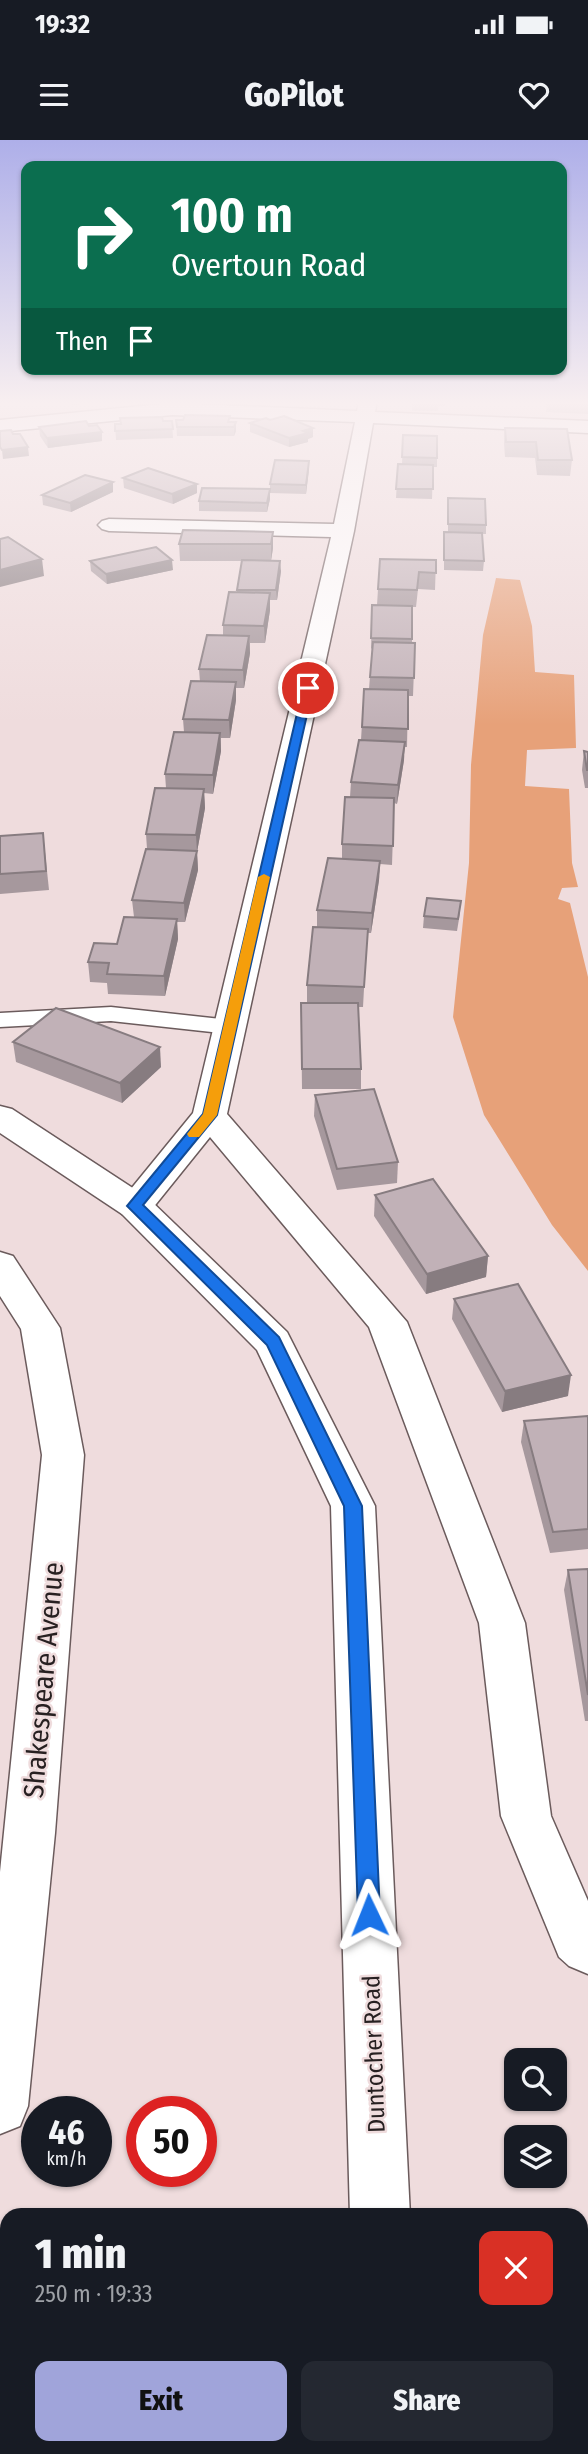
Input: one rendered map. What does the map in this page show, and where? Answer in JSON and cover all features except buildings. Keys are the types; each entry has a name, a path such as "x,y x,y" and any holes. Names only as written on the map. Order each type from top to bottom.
{"street":[{"path":"135,1206 210,1115 347,509"},
{"path":"109,525 343,531"},
{"path":"210,1115 387,1322 502,1623 526,1816 578,1939 588,1948"},
{"name":"Duntocher Road","path":"0,1117 135,1206 273,1342 353,1506 380,2208"},
{"name":"Shakespeare Avenue","path":"0,1265 40,1328 63,1455 9,1936 0,2106"}],"lane":[{"path":"0,1020 111,1014 230,1027"}],"shaded area":[{"path":"496,578 520,580 532,626 535,672 574,675 576,748 527,750 525,786 569,789 572,863 578,887 562,888 558,899 570,903 588,977 588,1271 552,1225 484,1115 453,1017 469,863 471,765 483,635"}],"slow traffic":[{"path":"194,1134 210,1115 264,877"}],"route":[{"path":"308,688 210,1115 135,1206 273,1342 353,1506 369,1915"}]}
